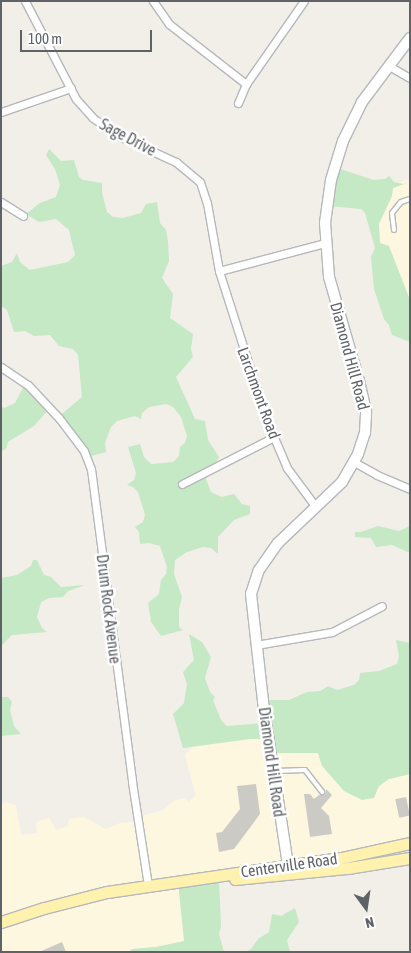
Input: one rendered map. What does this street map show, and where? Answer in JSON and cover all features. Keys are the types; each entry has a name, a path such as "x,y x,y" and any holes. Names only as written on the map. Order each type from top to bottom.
{"main road":[{"name":"Centerville Road","path":"288,870 410,843"},
{"name":"Centerville Road","path":"1,922 19,915 85,897 148,885 288,870 348,868 410,858"}],"street":[{"name":"Sage Drive","path":"25,1 76,99 93,118 117,134 176,162 187,169 200,182 208,203 219,271"},
{"path":"153,1 169,24 246,84"},
{"path":"238,103 246,84 304,1"},
{"name":"Diamond Hill Road","path":"288,870 256,644 251,594 259,570 278,543 342,482 354,462 365,433 366,412 329,277 325,243 331,180 343,141 362,102 410,38"},
{"path":"389,66 410,78"},
{"path":"1,112 71,88"},
{"path":"1,202 23,216"},
{"path":"219,271 325,243"},
{"name":"Larchmont Road","path":"219,271 241,345 274,437 287,468 316,506"},
{"name":"Drum Rock Avenue","path":"1,367 28,385 59,418 84,451 91,469 132,782 148,885"},
{"path":"182,484 274,437"},
{"path":"354,462 377,475 410,489"},
{"path":"256,644 332,632 382,606"}],"lane":[{"path":"394,230 392,213 401,202 410,199"},
{"path":"274,772 305,770 322,792"}],"shaded area":[{"path":"410,179 410,333 363,194"},
{"path":"250,739 267,739 271,753 318,753 322,766 344,790 362,800 389,779 410,774 410,843 178,882 185,941 156,947 132,949 129,952 1,952 1,804 6,802 16,805 21,835 37,833 36,822 49,818 56,830 68,826 69,819 84,817 106,829 120,823 136,822 138,817 163,810 174,801 185,798 189,803 196,796 185,755 193,747"}],"green space":[{"path":"49,149 61,161 74,160 79,177 83,180 102,183 102,193 107,212 113,217 123,218 141,213 146,204 157,202 160,223 166,230 168,241 169,261 162,278 173,294 170,318 193,334 191,349 193,357 176,377 195,419 205,421 208,440 219,457 206,479 211,492 222,497 234,494 242,504 250,506 250,514 234,520 218,537 218,554 211,548 203,547 187,552 175,560 174,574 182,597 179,609 179,627 183,630 161,636 151,622 148,603 159,594 161,580 166,574 167,567 160,546 149,543 140,544 139,532 135,527 143,522 145,515 138,492 133,487 127,485 134,480 136,473 128,447 140,444 144,457 151,464 173,462 179,456 180,447 185,443 187,436 181,417 173,407 166,404 149,407 142,413 141,419 135,416 117,421 111,427 105,443 106,452 88,457 58,417 82,397 78,355 73,349 59,346 50,335 34,336 25,331 14,332 7,310 1,306 1,266 12,262 17,253 20,262 30,270 68,262 75,255 69,230 56,219 39,222 26,214 40,203 56,197 60,185 55,169 46,155"},
{"path":"337,168 374,180 385,179 389,176 394,182 403,184 410,182 393,188 392,196 379,224 380,243 389,246 410,300 410,342 392,335 389,325 384,319 374,289 371,257 375,248 365,213 361,209 328,206"},
{"path":"25,384 49,409 34,426 8,442 6,449 1,451 1,406 4,408 15,403"},
{"path":"378,526 399,531 410,526 410,553 392,545 376,547 371,538 355,537 355,532 361,532"},
{"path":"33,560 37,560 44,575 51,577 61,587 85,585 68,591 63,597 49,598 41,602 37,617 42,628 47,632 12,635 1,646 1,578 17,575 31,566"},
{"path":"189,634 202,642 211,657 205,678 210,692 215,697 213,700 221,720 227,726 265,723 264,700 289,700 307,692 320,691 328,686 337,690 354,685 359,680 360,673 379,671 397,664 399,656 396,640 410,643 410,774 389,779 379,786 374,798 362,800 344,791 322,766 318,753 271,753 267,739 250,739 183,748 173,714 184,703 187,684 183,672 194,660"},
{"path":"1,697 8,697 12,702 10,710 14,726 21,734 1,736"},
{"path":"219,881 221,926 219,934 224,952 129,952 132,949 156,947 184,941 178,882"},
{"path":"295,908 299,922 287,940 290,952 245,952 251,949 258,939 269,932 272,914 281,916"}],"building":[{"path":"256,784 260,814 234,849 219,852 216,833 222,832 240,809 237,786"},
{"path":"326,789 332,795 321,808 329,816 332,834 310,837 304,794 310,794 314,799 319,795 325,795"},
{"path":"406,797 410,816 399,818 395,799"},
{"path":"62,942 66,952 39,952"}]}
